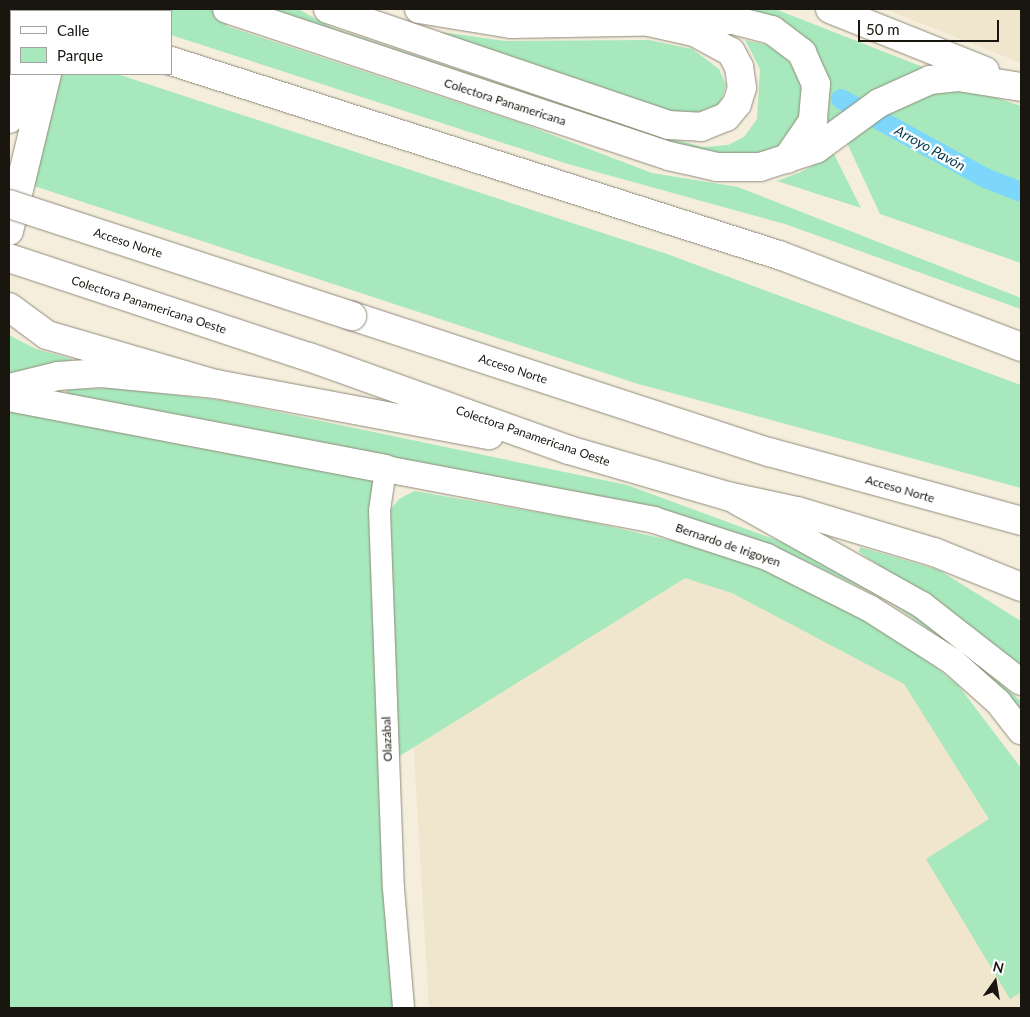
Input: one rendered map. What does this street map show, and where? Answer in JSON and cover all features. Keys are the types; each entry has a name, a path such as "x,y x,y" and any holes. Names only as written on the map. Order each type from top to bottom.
{"main road":[{"path":"328,9 668,125 701,127 726,117 737,104 742,88 739,67 731,52 699,34 649,22"},
{"path":"419,9 511,24 747,22 772,30 794,44 814,75 816,100 809,131 787,159"},
{"path":"830,9 1021,86"},
{"name":"Colectora Panamericana","path":"237,13 688,161 739,169 787,159 825,144 879,103 939,78 1021,86"},
{"path":"172,61 407,138 770,252 1021,347"},
{"path":"9,119 20,75"},
{"path":"9,231 47,75"},
{"name":"Acceso Norte","path":"9,204 769,452 1021,521"},
{"name":"Colectora Panamericana Oeste","path":"9,258 309,357 569,450 727,496"},
{"path":"9,307 48,335 216,384"},
{"path":"9,388 58,376 102,373 216,384 569,450"},
{"path":"9,397 384,469"},
{"path":"727,496 797,511 934,552 1021,587"}],"street":[{"name":"Bernardo de Irigoyen","path":"384,469 654,520 767,557 869,608 952,661 998,702 1021,731"},
{"name":"Olazábal","path":"384,469 379,510 393,888 404,1008"},
{"name":"Colectora Panamericana Oeste","path":"727,496 922,605 1021,682"}],"shaded area":[{"path":"885,9 1021,9 1021,63"},
{"path":"402,551 726,577 919,682 1021,846 1021,1008 429,1008"}],"green space":[{"path":"9,9 10,43 9,75"},
{"path":"90,9 231,9 226,26 521,123 652,173 738,187 1021,298 1021,309 785,224 568,164 172,35 172,10"},
{"path":"264,9 298,9 333,28 633,128 703,147 728,145 744,137 757,119 760,69 745,40 768,45 789,61 804,85 806,119 772,154 700,154"},
{"path":"729,9 775,9 928,69 827,137 829,86"},
{"path":"406,27 505,41 649,40 692,49 719,69 726,85 720,105 682,117"},
{"path":"57,75 120,75 667,254 1021,385 1021,488 635,383 31,185"},
{"path":"941,90 979,92 1021,106 1021,263 880,214 847,143 893,105"},
{"path":"834,154 861,208 777,181 801,172"},
{"path":"9,335 36,349 72,359 71,363 9,378"},
{"path":"112,388 220,400 627,485 782,542 884,593 958,646 1021,701 1021,721 980,672 938,636 885,599 779,549 668,512 263,431 128,410 69,398 66,389"},
{"path":"9,397 385,469 403,1008 9,1008"},
{"path":"414,491 577,519 704,548 772,571 904,641 958,685 1021,768 1021,992 1010,999 926,859 989,819 904,684 732,593 685,578 398,757 388,513 399,499"},
{"path":"860,547 939,570 1021,621 1021,672 969,626 859,552"}],"waterway":[{"name":"Arroyo Pavón","path":"841,99 985,178 1021,192"}]}
